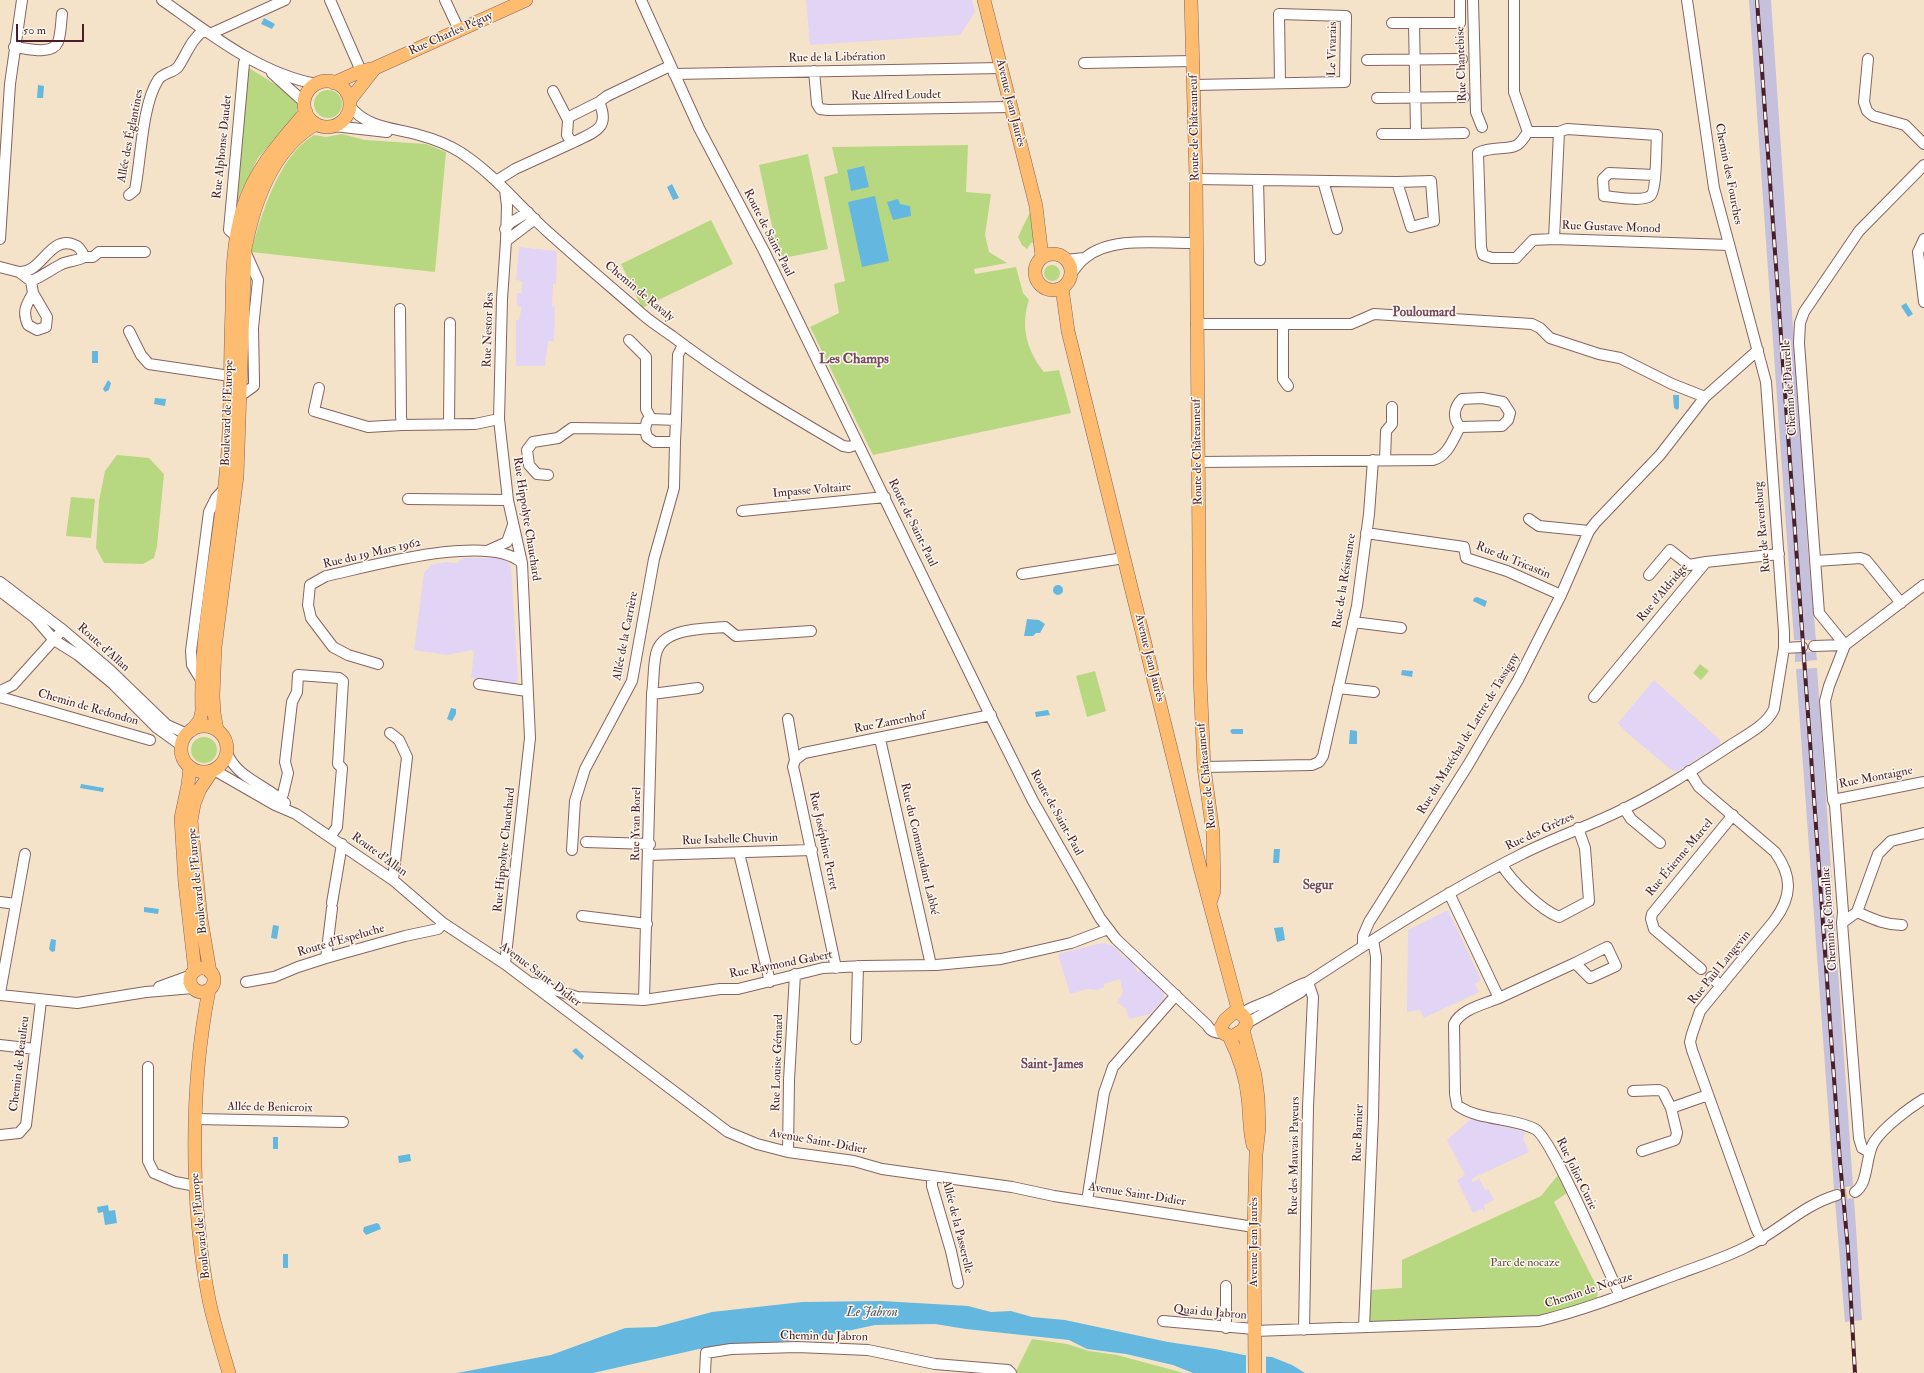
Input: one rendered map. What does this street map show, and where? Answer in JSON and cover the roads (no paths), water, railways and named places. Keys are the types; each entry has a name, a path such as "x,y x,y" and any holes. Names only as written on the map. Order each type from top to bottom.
{"main road":[{"name":"Rue Charles Péguy","path":"334,83 361,71 375,68 526,0"},
{"name":"Avenue Jean Jaurès","path":"984,0 1036,206 1054,257"},
{"name":"Route de Châteauneuf","path":"1191,0 1196,179 1200,678 1204,767 1213,832 1214,891 1210,904"},
{"name":"Rue Charles Péguy","path":"350,103 375,68"},
{"path":"323,82 334,83 343,87 350,103 345,119 334,126 324,127 312,121 305,107 306,95 316,84 323,82"},
{"name":"Boulevard de l'Europe","path":"190,732 200,720 202,711 205,641 228,449 233,271 237,237 243,207 253,182 265,162 305,107"},
{"name":"Boulevard de l'Europe","path":"217,730 213,702 215,647 237,476 245,249 252,215 266,181 274,167 294,140 304,131 316,124"},
{"path":"1054,257 1071,269 1071,274 1070,280 1056,289 1041,287 1035,278 1035,266 1054,257"},
{"name":"Avenue Jean Jaurès","path":"1056,289 1068,331 1231,986 1234,1024 1248,1098 1250,1131 1256,1154 1254,1227 1255,1373"},
{"path":"205,726 217,730 225,740 227,753 222,763 213,770 200,772 190,767 183,758 182,746 190,732 205,726"},
{"name":"Boulevard de l'Europe","path":"190,767 181,818 194,981 202,1028"},
{"name":"Boulevard de l'Europe","path":"210,972 201,919 191,821 200,789 213,770"},
{"path":"201,969 210,972 214,980 209,990 203,992 194,981 201,969"},
{"name":"Boulevard de l'Europe","path":"209,990 202,1028 196,1119 196,1186 202,1248 210,1300 229,1373"}],"street":[{"path":"0,239 5,84 14,47 22,0"},
{"path":"162,0 207,32 247,57 296,80 316,84"},
{"path":"207,32 285,0"},
{"path":"330,0 361,71"},
{"path":"445,0 459,30"},
{"name":"Route de Saint-Paul","path":"641,0 699,128 764,252 1033,801 1092,906 1108,929 1138,960 1207,1025 1234,1024"},
{"path":"1392,23 1460,23 1460,0"},
{"name":"Rue Chantebise","path":"1473,0 1476,112 1482,126"},
{"path":"1514,0 1514,92 1528,132"},
{"name":"Chemin des Fourches","path":"1687,0 1706,141 1714,188 1758,350"},
{"path":"14,47 47,50 54,48 58,42 62,14"},
{"name":"Le Vivarais","path":"1194,85 1345,82 1346,16 1279,14 1280,83"},
{"path":"1414,23 1416,134"},
{"name":"Allée des Églantines","path":"129,195 135,190 146,119 154,88 161,76 177,68 191,42 207,32"},
{"name":"Rue Alphonse Daudet","path":"237,237 229,230 232,178 244,63 247,57"},
{"path":"1367,60 1462,58"},
{"path":"1868,59 1864,102 1866,111 1873,116 1904,125 1924,144"},
{"path":"1084,63 1193,61"},
{"path":"263,65 305,107"},
{"name":"Rue de la Libération","path":"672,70 814,71 1001,68"},
{"path":"568,120 569,117 599,102 607,96 672,70"},
{"name":"Rue Alfred Loudet","path":"814,71 817,104 820,109 1011,107"},
{"path":"553,91 568,120 567,135 572,143"},
{"path":"1377,98 1464,97"},
{"path":"496,181 515,169 598,130 604,122 604,113 599,102"},
{"name":"Chemin de Ravaly","path":"350,103 355,113 375,124 417,134 445,143 462,153 496,181 644,316 683,345 740,385 843,446 849,447 858,444"},
{"name":"Chemin de Ravaly","path":"334,126 360,130 417,134"},
{"path":"1528,132 1559,132 1567,129 1657,135 1655,174 1654,191 1651,196 1643,199 1604,196 1602,179 1609,174 1655,174"},
{"path":"1528,132 1519,144 1514,147 1485,149 1478,153 1481,247 1483,255 1492,258 1516,258 1534,240 1554,239"},
{"name":"Rue Gustave Monod","path":"1559,132 1554,239 1729,245"},
{"path":"1382,134 1464,133"},
{"name":"Chemin de Daurelle","path":"1845,645 1819,613 1799,343 1801,318 1859,230 1924,165"},
{"path":"1196,179 1397,182 1430,181 1434,221 1411,227 1397,182"},
{"path":"1258,180 1260,260"},
{"path":"1323,181 1337,229"},
{"name":"Rue Nestor Bes","path":"499,419 502,299 507,206 505,190"},
{"path":"505,229 510,223 532,215"},
{"path":"506,241 532,215"},
{"path":"1924,239 1918,252 1924,302"},
{"path":"19,272 31,269 58,245 67,243 76,245 82,250 84,257"},
{"path":"1071,274 1084,258 1101,248 1118,243 1196,243"},
{"path":"31,281 42,278 60,264 78,261 84,257 93,257 99,252 145,252"},
{"path":"1054,257 1084,258"},
{"path":"0,267 19,272 31,281 33,293"},
{"path":"400,310 402,425"},
{"path":"1196,324 1351,324 1374,314 1532,324 1540,328 1550,338 1599,354 1620,358 1672,384 1705,397"},
{"path":"449,424 450,323"},
{"path":"1283,324 1283,379 1288,386"},
{"path":"129,331 141,355 149,364 230,376"},
{"path":"629,340 646,357 646,409 651,419"},
{"name":"Allée de la Carrière","path":"572,850 575,801 585,769 632,681 654,559 674,488 678,355 683,345"},
{"name":"Rue du Maréchal de Lattre de Tassigny","path":"1363,945 1363,936 1369,922 1472,758 1518,680 1561,595 1590,531 1604,512 1660,455 1705,397 1758,350"},
{"name":"Rue de Ravensburg","path":"1758,350 1766,382 1779,554 1784,648 1776,703"},
{"path":"319,388 314,411 368,427 475,424 499,419"},
{"path":"1482,398 1503,402 1510,413 1508,420 1502,426 1460,427 1456,422 1455,414 1456,404 1462,399 1482,398"},
{"path":"1385,460 1386,431 1392,424 1392,407"},
{"name":"Rue Hippolyte Chauchard","path":"499,419 508,500 522,563 530,738 505,964"},
{"path":"651,419 676,420"},
{"path":"651,419 648,421 645,429 647,437 654,442 675,442"},
{"path":"1198,462 1426,460 1440,458 1460,427"},
{"path":"548,474 537,474 529,465 526,450 533,442 558,438 572,428 645,429"},
{"name":"Rue de la Résistance","path":"1204,767 1306,765 1319,762 1323,756 1353,622 1366,533 1373,460"},
{"name":"Impasse Voltaire","path":"742,511 885,498"},
{"path":"408,499 508,500"},
{"name":"Rue du 19 Mars 1962","path":"487,551 507,542 512,519"},
{"path":"1529,519 1539,526 1590,531"},
{"name":"Rue du Tricastin","path":"1366,533 1464,547 1466,558 1507,571 1561,595"},
{"path":"1649,575 1670,550 1689,565 1706,562"},
{"name":"Rue du 19 Mars 1962","path":"378,664 348,655 332,647 311,618 308,606 310,585 326,576 452,551 487,551 517,558 522,563"},
{"name":"Rue d'Aldridge","path":"1594,696 1706,562 1779,554"},
{"path":"1022,574 1124,558"},
{"path":"1816,561 1860,558 1866,560 1901,603"},
{"name":"Route d'Allan","path":"0,582 63,630 110,670 166,725 190,732"},
{"path":"1814,646 1845,645 1924,585"},
{"name":"Route d'Allan","path":"0,591 35,618 54,640 78,655 107,679 157,728 182,746"},
{"path":"1353,622 1402,628"},
{"name":"Rue Yvan Borel","path":"644,1000 650,844 652,694 656,653 659,645 665,638 694,630 725,627 736,636 811,631"},
{"path":"0,691 14,685 63,630"},
{"name":"Chemin de Chomillac","path":"1845,645 1829,686 1825,701 1833,800 1836,812 1843,912 1842,923 1859,1138 1862,1148 1869,1152"},
{"path":"1784,648 1802,647"},
{"path":"278,802 284,794 288,773 285,762 292,702 297,692 298,675 339,678 343,680 338,764 342,768 337,827 330,837"},
{"path":"479,684 528,691"},
{"name":"Chemin de Redondon","path":"14,685 17,688 18,702"},
{"path":"652,694 698,688"},
{"path":"1338,688 1374,692"},
{"name":"Chemin de Redondon","path":"0,697 150,740"},
{"name":"Rue des Grèzes","path":"1234,1024 1301,992 1308,982 1363,945 1449,893 1519,855 1624,808 1689,771 1759,726 1771,716 1776,703"},
{"name":"Rue Zamenhof","path":"795,760 804,753 880,739 991,715"},
{"name":"Rue Joséphine Perret","path":"788,719 795,760 793,767 812,850 836,968"},
{"path":"390,733 399,740 407,758 393,880"},
{"name":"Rue du Commandant Labbé","path":"880,739 931,965"},
{"name":"Route d'Allan","path":"227,753 230,762 238,770 278,802 393,880 442,923"},
{"name":"Route d'Allan","path":"213,770 278,802"},
{"name":"Rue Paul Langevin","path":"1689,771 1699,787 1775,852 1781,860 1786,874 1788,898 1774,921 1700,1011 1694,1024 1690,1042 1756,1228 1762,1240"},
{"name":"Rue Montaigne","path":"1833,800 1924,782"},
{"path":"1624,808 1631,819 1660,843"},
{"name":"Rue Étienne Marcel","path":"1701,969 1654,929 1652,914 1733,815"},
{"path":"1502,865 1509,875 1549,913 1559,917 1589,901 1585,848 1578,828"},
{"path":"1842,923 1858,912 1878,854 1891,841 1924,833"},
{"path":"586,842 650,844"},
{"path":"326,958 332,906 342,844"},
{"name":"Rue Isabelle Chuvin","path":"649,855 812,850"},
{"path":"738,853 770,982"},
{"path":"25,854 0,994 41,1001 77,1004 146,992 194,981"},
{"path":"1449,893 1499,998 1575,963"},
{"path":"0,902 16,904"},
{"path":"1858,912 1884,924 1902,925"},
{"path":"582,916 647,924"},
{"name":"Avenue Saint-Didier","path":"442,923 505,964 728,1132 757,1144 788,1152 854,1161 882,1169 1012,1187 1254,1227"},
{"name":"Route d'Espeluche","path":"246,982 274,978 298,967 326,958 405,936 438,929 442,923"},
{"name":"Rue Raymond Gabert","path":"529,982 544,985 577,997 644,1000 720,989 738,989 823,968 931,965 1001,959 1071,943 1108,929"},
{"name":"Rue Barnier","path":"1364,1327 1373,1117 1376,957 1373,940"},
{"path":"856,1039 858,966"},
{"name":"Rue Louise Gémard","path":"788,1152 789,1080 795,974"},
{"path":"1711,977 1721,986"},
{"name":"Rue des Mauvais Payeurs","path":"1304,1330 1308,1107 1313,997 1308,982"},
{"path":"1087,1200 1104,1093 1113,1067 1176,995"},
{"path":"555,1002 577,997"},
{"name":"Rue Joliot Curie","path":"1499,998 1463,1014 1457,1018 1454,1024 1455,1094 1457,1105 1468,1112 1534,1128 1543,1136 1567,1181 1620,1296"},
{"name":"Chemin de Beaulieu","path":"0,1135 19,1133 26,1125 41,1001"},
{"path":"0,1044 35,1049"},
{"path":"148,1067 148,1161 154,1173 175,1182 196,1186"},
{"path":"1633,1091 1659,1090 1666,1095 1677,1133 1675,1140 1642,1151"},
{"path":"1671,1108 1708,1095"},
{"path":"1858,1191 1864,1183 1869,1152 1880,1134 1924,1099"},
{"name":"Allée de Benicroix","path":"196,1119 343,1122"},
{"name":"Allée de la Passerelle","path":"932,1177 932,1186 951,1251 958,1283"},
{"name":"Chemin de Nocaze","path":"1254,1330 1304,1330 1539,1321 1574,1312 1620,1296 1742,1250 1762,1240 1798,1212 1821,1200 1838,1195"},
{"path":"1226,1286 1226,1328"},
{"name":"Quai du Jabron","path":"1162,1322 1254,1330"},
{"name":"Chemin du Jabron","path":"705,1373 706,1353 731,1349 797,1347 868,1350 934,1364 1008,1370 1011,1373"}],"water":[{"path":"264,18 275,24 272,29 261,24"},
{"path":"38,85 44,86 43,98 37,98"},
{"path":"864,166 869,187 851,191 847,170"},
{"path":"672,184 679,198 673,200 667,187"},
{"path":"875,196 889,261 862,267 848,202"},
{"path":"898,199 900,204 910,206 911,216 893,220 887,202"},
{"path":"1906,303 1913,314 1908,317 1901,306"},
{"path":"92,351 98,351 98,363 92,363"},
{"path":"108,380 111,383 109,390 105,392 103,389"},
{"path":"1673,395 1679,395 1679,408 1677,410 1674,408"},
{"path":"155,398 166,399 165,406 154,404"},
{"path":"1056,585 1060,585 1062,586 1062,594 1056,595 1053,592 1053,588"},
{"path":"1477,597 1487,601 1485,607 1473,601 1474,598"},
{"path":"1027,619 1039,620 1045,624 1040,633 1036,633 1033,636 1024,636"},
{"path":"1402,670 1413,671 1412,677 1401,675"},
{"path":"451,708 456,709 456,714 452,721 447,719"},
{"path":"1048,710 1050,715 1036,717 1035,712"},
{"path":"1232,729 1243,729 1243,734 1232,734 1230,731"},
{"path":"1350,730 1357,731 1357,744 1349,744"},
{"path":"81,784 104,788 103,792 80,788"},
{"path":"1274,849 1280,849 1279,863 1273,863"},
{"path":"144,907 159,909 158,914 144,912"},
{"path":"273,925 279,926 277,939 271,938"},
{"path":"1283,927 1285,940 1277,942 1274,928"},
{"path":"51,939 56,940 55,951 52,952 49,949"},
{"path":"576,1048 584,1056 582,1060 572,1051"},
{"path":"273,1137 278,1137 278,1149 273,1149"},
{"path":"410,1154 411,1161 399,1163 398,1156"},
{"path":"108,1205 109,1211 115,1210 117,1223 105,1225 103,1212 98,1213 97,1207"},
{"path":"377,1223 381,1229 366,1235 363,1231 364,1227"},
{"path":"283,1254 288,1254 288,1268 283,1268"},
{"name":"Le Jabron","path":"882,1301 968,1306 991,1312 1011,1311 1032,1317 1065,1320 1168,1342 1244,1355 1272,1357 1292,1365 1305,1373 1193,1373 1173,1365 1126,1354 1087,1349 1069,1340 966,1329 935,1324 875,1325 824,1336 771,1343 699,1349 593,1373 457,1373 551,1355 625,1328 656,1327 712,1312 802,1302"}],"tunnel":[{"path":"1837,1195 1855,1192"}],"railway":[{"path":"1757,0 1840,1162 1848,1249 1855,1373"}],"district":[{"name":"Pouloumard","path":"1424,313"},
{"name":"Les Champs","path":"854,360"},
{"name":"Segur","path":"1318,886"},
{"name":"Saint-James","path":"1052,1065"}],"park label":[{"name":"Parc de nocaze","path":"1525,1263"}]}
